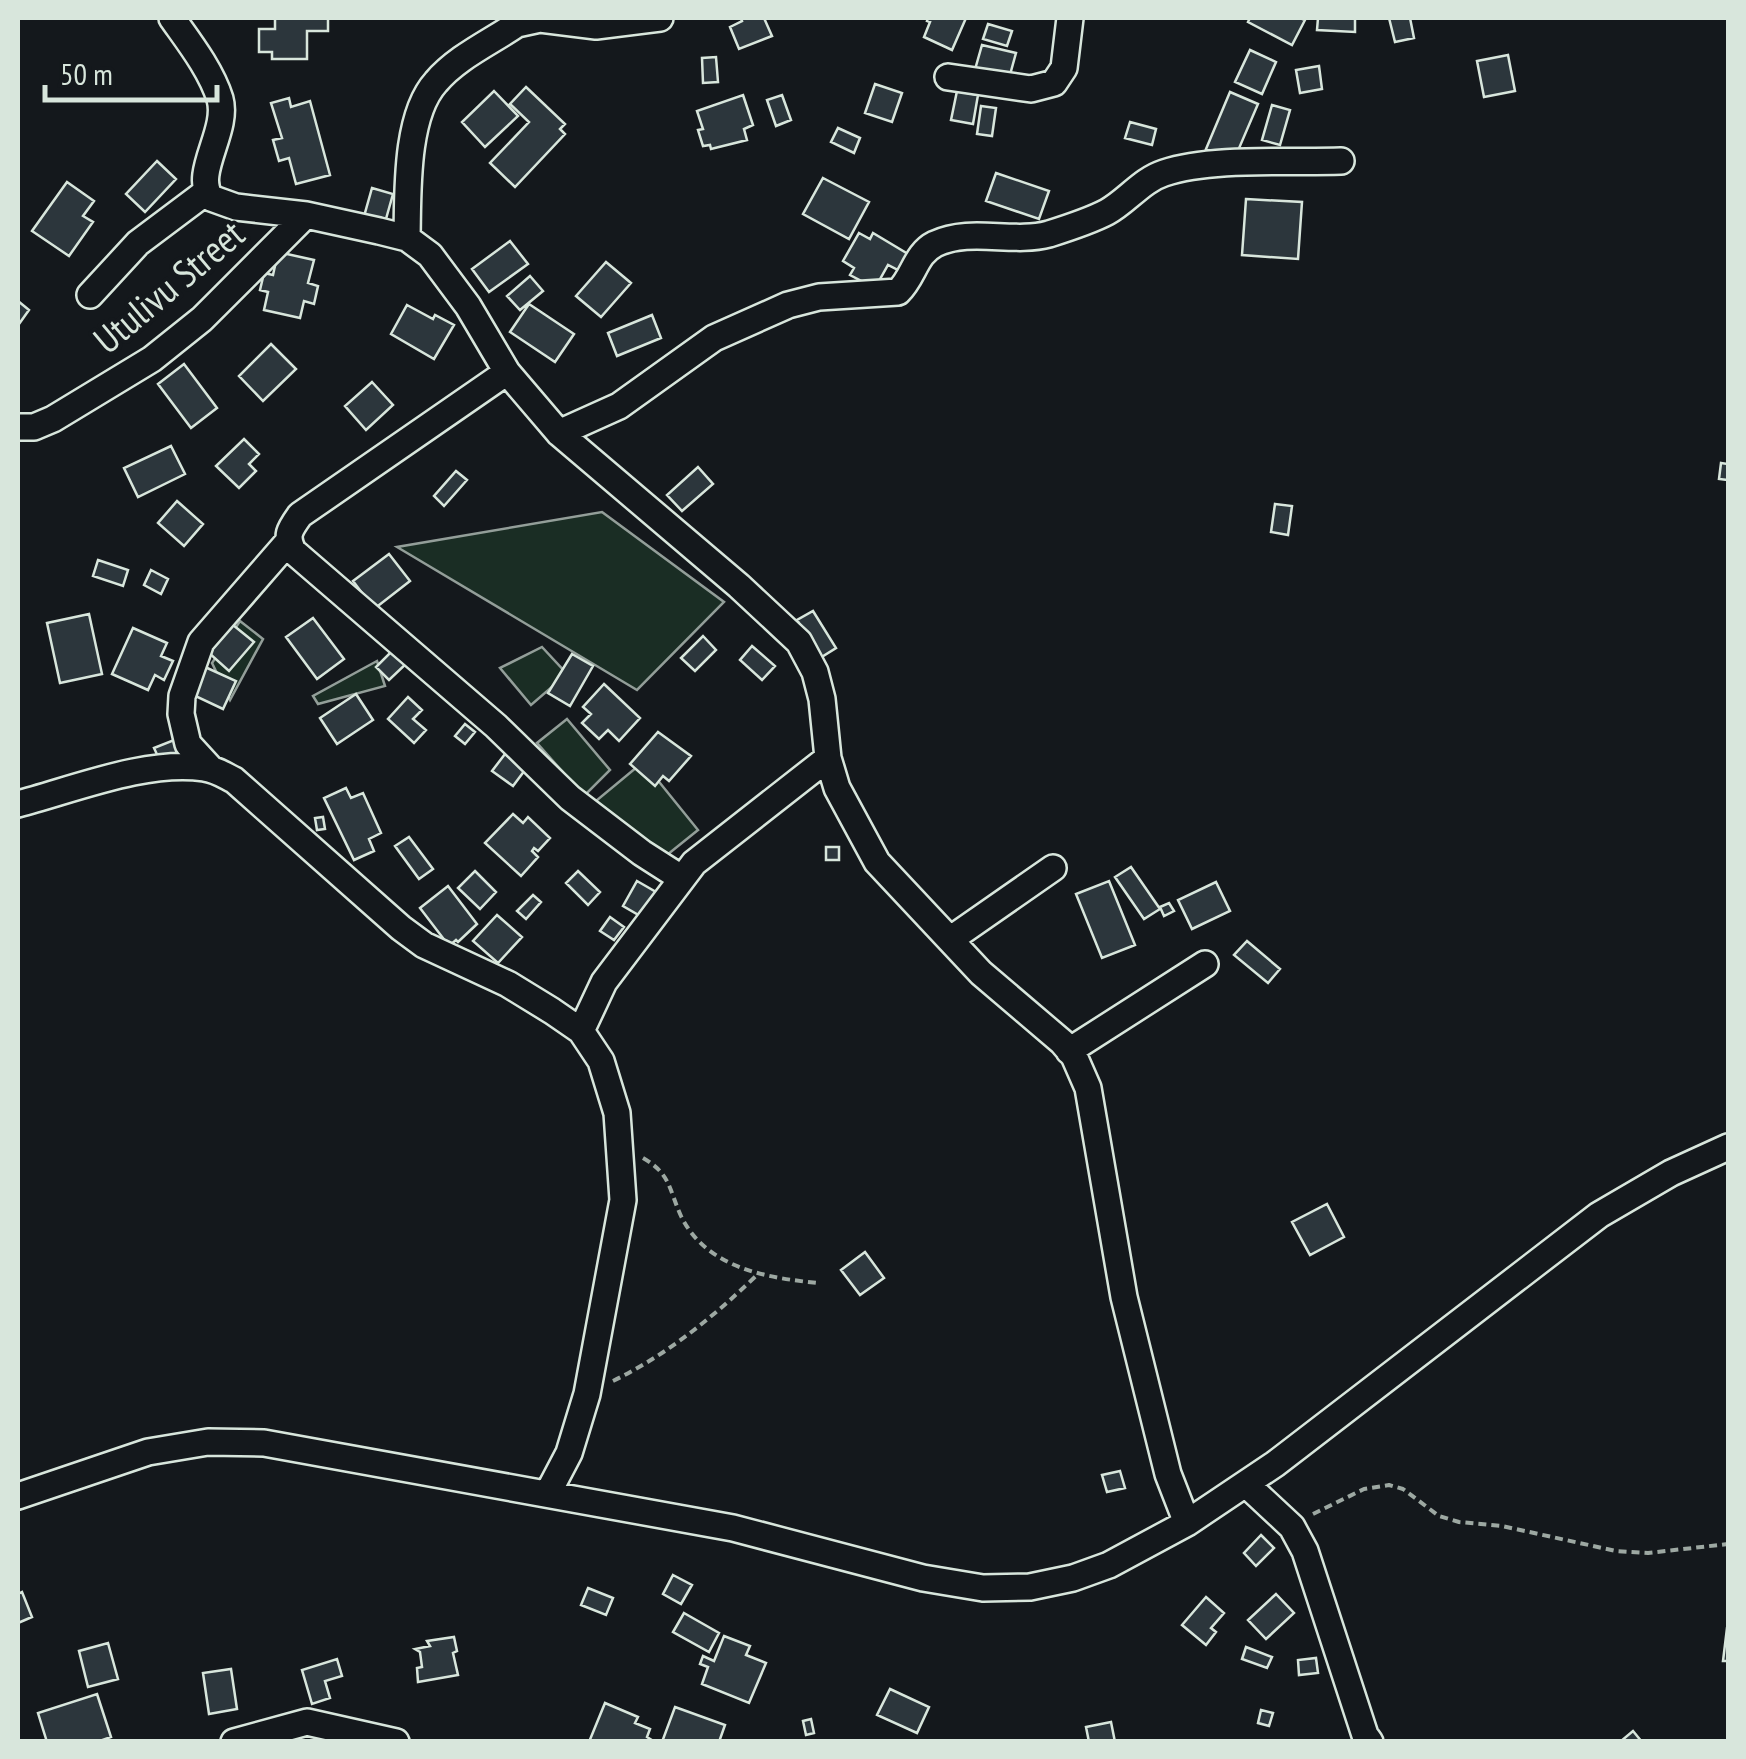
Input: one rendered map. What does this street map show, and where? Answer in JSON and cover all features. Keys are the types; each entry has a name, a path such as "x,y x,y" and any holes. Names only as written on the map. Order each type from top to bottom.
{"street":[{"path":"172,18 198,55 219,98 222,116 205,181 206,192 219,203 236,207 306,214 406,238 430,254 447,274 507,372 559,433 739,586 798,642 815,672 828,758 837,788 877,862 981,973 1069,1051 1088,1088 1124,1297 1168,1474 1187,1523"},
{"path":"406,238 409,178 421,104 434,83 454,65 517,24 540,18 596,26 660,18"},
{"path":"948,78 1032,89 1054,83 1064,68 1070,18"},
{"path":"559,433 619,406 714,338 788,305 819,297 898,292 920,256 943,241 976,235 1034,237 1050,233 1108,212 1162,174 1200,166 1341,162"},
{"path":"90,294 138,243 206,192"},
{"name":"Utulivu Street","path":"18,427 34,428 53,419 152,359 202,319 306,214"},
{"path":"507,372 300,515 288,532 288,542 293,551 496,726 570,798 681,878"},
{"path":"288,542 201,642 182,696 181,714 188,744 210,768 234,780 273,812 413,937 508,984 581,1031 601,1061 609,1083 621,1146 622,1200 587,1394 568,1453 548,1493"},
{"path":"581,1031 604,982 694,863 828,758"},
{"path":"18,804 140,772 189,766 210,768"},
{"path":"951,940 1052,868"},
{"path":"1069,1051 1205,964"},
{"path":"18,1496 148,1452 208,1442 264,1443 733,1528 923,1578 983,1588 1030,1588 1109,1565 1187,1523 1246,1484 1599,1216 1671,1173 1728,1147"},
{"path":"1246,1484 1292,1527 1317,1581 1370,1742"},
{"path":"234,1742 307,1722 396,1742"}],"path":[{"path":"621,1146 663,1172 682,1220 693,1234 736,1267 756,1275 818,1283"},
{"path":"587,1394 651,1362 691,1334 756,1275"},
{"path":"1292,1527 1364,1489 1390,1485 1403,1489 1439,1516 1459,1522 1502,1526 1616,1551 1648,1553 1728,1544"}],"green space":[{"path":"602,512 724,602 637,690 397,547"},
{"path":"240,621 263,639 230,700 212,663"},
{"path":"542,647 567,674 531,705 500,668"},
{"path":"377,661 385,686 318,704 313,696"},
{"path":"567,719 610,770 584,796 537,743"},
{"path":"643,762 698,830 662,859 585,810"}],"building":[{"path":"275,18 328,18 328,31 307,31 307,59 272,59 272,52 259,52 259,29 275,29"},
{"path":"741,18 764,18 772,36 739,49 730,27"},
{"path":"928,18 966,18 952,50 924,37"},
{"path":"1250,18 1305,20 1292,45 1248,22"},
{"path":"1318,18 1355,18 1355,32 1317,30"},
{"path":"1389,18 1410,18 1414,38 1395,42"},
{"path":"988,24 1012,31 1007,46 983,39"},
{"path":"982,45 1016,53 1008,82 974,73"},
{"path":"1250,50 1276,62 1262,94 1235,82"},
{"path":"1508,55 1515,91 1484,97 1477,61"},
{"path":"716,57 718,82 703,83 702,58"},
{"path":"1319,66 1322,89 1300,93 1296,70"},
{"path":"875,84 902,93 892,122 865,113"},
{"path":"526,87 565,124 560,129 565,134 515,187 490,163 529,122 510,104"},
{"path":"494,91 518,116 485,147 462,122"},
{"path":"957,91 978,95 973,124 951,120"},
{"path":"1230,92 1258,104 1234,160 1206,149"},
{"path":"743,95 753,125 744,129 747,140 711,149 710,145 703,146 697,111"},
{"path":"782,95 791,120 776,126 767,100"},
{"path":"289,98 291,107 310,101 330,175 296,184 289,158 279,161 273,140 282,138 271,103"},
{"path":"1272,105 1290,110 1280,145 1262,140"},
{"path":"981,106 996,108 992,136 977,134"},
{"path":"1130,122 1156,129 1152,145 1125,138"},
{"path":"838,128 860,138 854,153 831,142"},
{"path":"157,161 176,179 145,212 126,194"},
{"path":"996,173 1049,191 1039,219 986,201"},
{"path":"823,178 869,202 849,239 803,214"},
{"path":"67,182 94,201 83,216 93,222 69,256 32,231"},
{"path":"372,188 393,194 384,226 363,220"},
{"path":"1246,199 1302,202 1298,259 1242,255"},
{"path":"859,233 870,239 873,233 908,254 900,271 888,265 875,288 850,275 854,268 843,261"},
{"path":"510,241 528,264 489,292 472,269"},
{"path":"278,252 314,260 308,283 318,286 314,304 304,301 300,318 264,310 268,292 260,290 264,273 273,275"},
{"path":"606,262 631,283 601,317 576,296"},
{"path":"530,276 543,291 520,310 507,296"},
{"path":"18,301 29,310 19,324 18,323"},
{"path":"529,304 574,334 555,362 510,332"},
{"path":"407,305 454,325 434,359 391,334"},
{"path":"652,315 661,338 617,356 608,333"},
{"path":"271,344 296,369 263,401 239,376"},
{"path":"184,364 217,408 191,428 158,384"},
{"path":"372,382 393,405 366,430 345,406"},
{"path":"244,439 259,454 249,464 256,471 239,488 216,466"},
{"path":"171,446 185,474 138,497 124,468"},
{"path":"1721,463 1728,464 1728,480 1719,479"},
{"path":"698,467 713,484 682,511 667,495"},
{"path":"456,471 467,480 444,506 434,496"},
{"path":"177,501 203,524 184,546 158,523"},
{"path":"1275,504 1292,506 1288,535 1271,532"},
{"path":"389,554 410,581 374,609 353,581"},
{"path":"98,560 128,570 123,586 93,576"},
{"path":"151,570 168,579 161,594 144,585"},
{"path":"813,611 836,648 820,658 797,620"},
{"path":"89,614 102,674 60,683 47,623"},
{"path":"313,618 344,659 317,679 286,637"},
{"path":"233,625 254,642 229,671 209,653"},
{"path":"133,628 167,643 161,656 173,661 164,680 155,675 148,690 112,674"},
{"path":"703,636 716,650 695,671 681,658"},
{"path":"752,646 775,666 762,680 740,660"},
{"path":"395,648 408,662 389,680 376,667"},
{"path":"572,654 593,666 570,706 548,693"},
{"path":"205,667 236,681 223,709 191,694"},
{"path":"604,684 640,718 619,741 608,730 599,739 582,723 591,714 583,707"},
{"path":"356,694 373,720 337,744 320,718"},
{"path":"408,697 422,710 413,719 426,730 414,743 388,719"},
{"path":"465,724 475,732 465,744 455,736"},
{"path":"658,732 691,756 669,781 663,776 655,786 630,764"},
{"path":"179,738 185,751 160,761 154,748"},
{"path":"505,754 525,770 513,786 492,771"},
{"path":"346,788 351,798 363,793 381,833 369,839 374,851 354,860 324,798"},
{"path":"513,814 523,823 528,817 550,838 538,851 534,848 532,851 538,857 521,876 485,843"},
{"path":"323,817 325,829 317,830 315,818"},
{"path":"409,837 433,869 419,879 395,846"},
{"path":"826,847 839,847 839,860 826,860"},
{"path":"1131,867 1160,909 1144,919 1115,877"},
{"path":"475,871 496,892 480,909 458,888"},
{"path":"578,871 600,892 588,905 566,883"},
{"path":"637,881 656,892 642,917 623,906"},
{"path":"1109,881 1135,945 1102,958 1076,894"},
{"path":"1216,882 1230,911 1192,929 1178,900"},
{"path":"448,886 477,924 449,946 420,908"},
{"path":"533,895 541,902 526,919 517,911"},
{"path":"1169,903 1174,911 1164,916 1160,907"},
{"path":"497,915 522,937 498,963 473,941"},
{"path":"610,917 624,927 614,940 600,931"},
{"path":"1247,941 1280,969 1268,983 1234,955"},
{"path":"1327,1204 1344,1237 1310,1255 1292,1222"},
{"path":"865,1252 884,1278 860,1295 841,1270"},
{"path":"1120,1471 1125,1488 1107,1492 1102,1475"},
{"path":"1261,1535 1274,1548 1256,1566 1244,1553"},
{"path":"673,1575 692,1585 681,1604 663,1594"},
{"path":"588,1588 613,1598 606,1615 581,1605"},
{"path":"22,1592 32,1617 18,1623 18,1594"},
{"path":"1276,1594 1294,1613 1266,1639 1248,1620"},
{"path":"1206,1597 1224,1613 1211,1628 1216,1632 1206,1645 1182,1625"},
{"path":"684,1613 719,1633 709,1652 673,1632"},
{"path":"1727,1628 1728,1661 1723,1661"},
{"path":"724,1636 750,1646 746,1655 766,1663 749,1703 702,1684 708,1667 700,1664 703,1656 714,1661"},
{"path":"454,1637 458,1675 418,1682 417,1668 422,1667 420,1652 415,1649 430,1646 427,1641"},
{"path":"108,1643 118,1679 88,1687 79,1651"},
{"path":"1246,1647 1272,1657 1267,1668 1242,1659"},
{"path":"1316,1658 1318,1673 1299,1675 1298,1660"},
{"path":"337,1659 342,1676 325,1681 330,1698 312,1704 302,1670"},
{"path":"231,1669 237,1709 209,1714 203,1673"},
{"path":"890,1689 929,1707 917,1733 877,1715"},
{"path":"97,1694 111,1737 97,1742 47,1742 38,1713"},
{"path":"605,1703 638,1717 635,1723 650,1729 647,1737 655,1742 589,1742"},
{"path":"675,1707 725,1725 719,1742 662,1742"},
{"path":"1261,1710 1273,1713 1269,1726 1258,1723"},
{"path":"811,1719 814,1733 806,1735 803,1721"},
{"path":"1111,1722 1115,1742 1089,1742 1086,1727"},
{"path":"1633,1731 1642,1742 1621,1742 1621,1741"}]}
